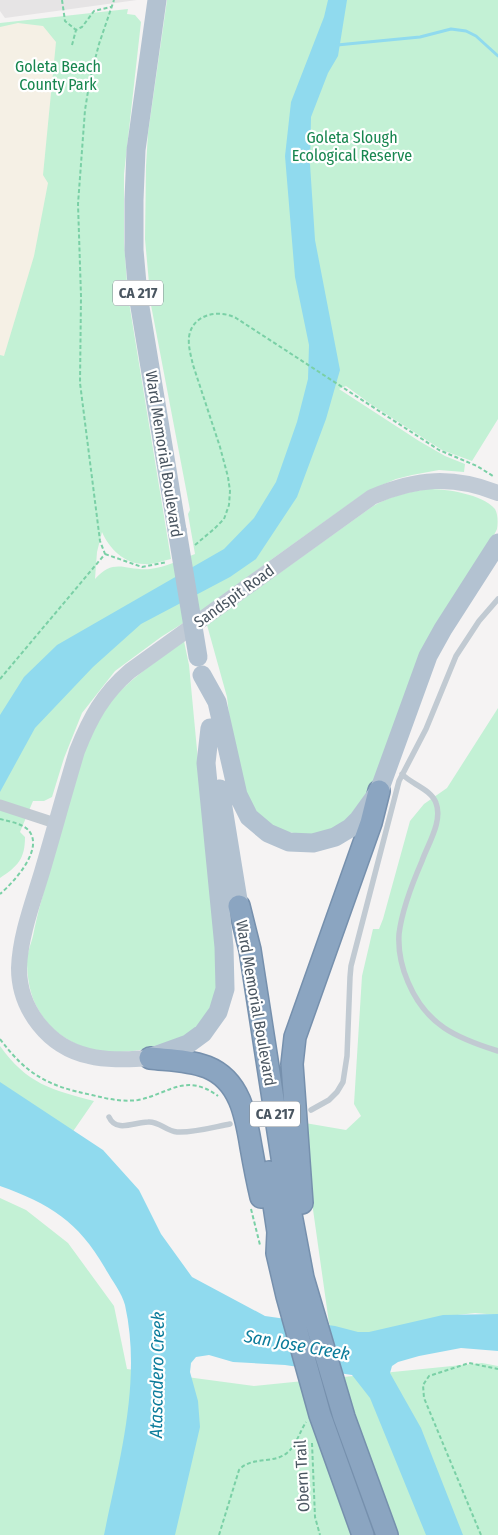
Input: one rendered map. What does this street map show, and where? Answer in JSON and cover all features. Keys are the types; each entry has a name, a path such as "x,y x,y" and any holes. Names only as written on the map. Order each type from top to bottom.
{"highway":[{"path":"317,1320 300,1193 293,1051 301,1017 371,823 379,791"},
{"name":"Ward Memorial Boulevard","path":"239,906 243,957 278,1232 277,1253 291,1311 313,1421 363,1535"},
{"name":"Ward Memorial Boulevard","path":"239,906 250,950 290,1209 303,1278 317,1320 344,1417 387,1535"},
{"path":"150,1058 187,1062 209,1068 226,1079 236,1092 246,1117 269,1234 277,1253"}],"main road":[{"name":"Ward Memorial Boulevard","path":"156,0 136,150 134,250 138,296 239,906"},
{"path":"200,666 216,702 236,786 241,803 249,817 268,833 282,840 303,843 320,842 335,837 350,828 358,820 379,791 428,656 439,635 498,543"},
{"path":"150,1058 188,1044 203,1033 218,1012 225,989 224,947 206,763 210,728"}],"street":[{"name":"Sandspit Road","path":"150,1058 101,1058 71,1050 47,1034 39,1025 26,1004 20,977 22,945 55,823 87,725 106,694 130,671 372,497 392,488 416,482 436,480 474,485 498,493"},
{"path":"0,805 55,823"}],"lane":[{"path":"311,1110 329,1100 343,1082 347,1056 351,966 396,790 402,774 426,729 456,656 479,621 498,599"},
{"path":"402,774 432,797 437,809 434,831 412,887 401,923 399,944 402,966 417,1001 431,1019 454,1033 498,1050"},
{"path":"109,1117 112,1122 120,1126 151,1122 178,1132 230,1124"}],"path":[{"path":"62,0 65,21 76,30"},
{"path":"114,0 99,44 90,79 85,110 78,204 81,296 80,383 100,541 105,554 142,567 171,561"},
{"path":"72,45 76,30 82,27 94,11 111,7"},
{"path":"194,546 224,518 230,501 230,491 222,454 193,364 189,337 196,323 212,314 228,315 242,322 439,450 477,466 498,480"},
{"path":"0,679 105,554"},
{"path":"0,819 25,827 30,833 33,843 30,856 19,876 0,894"},
{"path":"480,1535 424,1398 423,1385 429,1376 469,1363 498,1369"},
{"path":"219,1535 238,1470 255,1461 282,1457 292,1448 305,1422 313,1421"},
{"name":"Obern Trail","path":"312,1437 315,1517 320,1535"}],"shaded area":[{"path":"0,0 137,0 5,18 0,11"}],"green space":[{"path":"167,0 498,0 498,419 472,461 442,450 346,386 339,389 419,441 445,456 465,464 464,472 439,470 412,475 396,479 366,492 204,610 161,637 115,671 82,713 64,758 52,797 44,801 33,801 20,832 25,837 22,856 12,870 0,878 0,23 128,9 127,14 135,15 141,22 124,174 124,242 128,296 171,559 147,564 130,561 113,549 102,532 97,552 95,579 108,568 121,566 150,569 167,565 195,554 188,514 190,510 151,305 145,239 148,133"},
{"path":"428,489 464,493 489,504 497,513 497,529 372,786 349,817 339,827 313,836 281,831 261,818 246,796 230,723 227,697 207,625 373,506 400,495"},
{"path":"184,641 189,665 219,983 218,989 213,1005 205,1020 191,1032 179,1038 165,1044 135,1051 106,1052 85,1048 61,1036 54,1030 35,1004 30,986 27,961 37,917 87,741 93,728 104,709 125,687"},
{"path":"498,708 498,1315 475,1313 440,1317 375,1336 332,1329 329,1323 308,1174 305,1123 346,1130 361,1116 354,1104 362,976 373,929 379,929 383,919 410,821 424,804 447,788"},
{"path":"0,1046 20,1069 41,1084 94,1101 56,1156 0,1129"},
{"path":"0,1198 26,1210 68,1243 114,1306 127,1369 254,1386 482,1363 498,1366 498,1535 0,1535"}],"sand":[{"path":"18,23 43,26 56,42 43,175 48,183 34,256 4,356 0,355 0,27"}],"water":[{"path":"328,0 347,0 338,56 328,73 311,117 310,164 315,240 340,370 326,419 297,497 256,559 230,577 141,624 93,667 35,728 0,792 0,715 24,677 57,645 224,549 254,518 276,482 297,422 308,379 309,345 295,277 285,156 291,102 324,17"},
{"path":"0,1082 103,1150 139,1190 161,1234 192,1277 265,1316 335,1326 358,1332 369,1332 443,1315 498,1314 498,1351 461,1348 419,1356 398,1362 392,1366 390,1373 421,1428 463,1535 426,1535 370,1398 352,1375 285,1365 233,1362 209,1355 196,1357 191,1363 190,1372 198,1401 200,1427 175,1535 104,1535 122,1450 130,1392 130,1334 124,1300 95,1252 73,1226 48,1207 0,1186"}],"waterway":[{"path":"337,45 420,37 451,29 466,31 476,36 498,56"}],"park label":[{"name":"Goleta Beach County Park","path":"58,75"},
{"name":"Goleta Slough Ecological Reserve","path":"352,146"}],"water label":[{"name":"San Jose Creek","path":"297,1345"},
{"name":"Atascadero Creek","path":"157,1375"}]}
